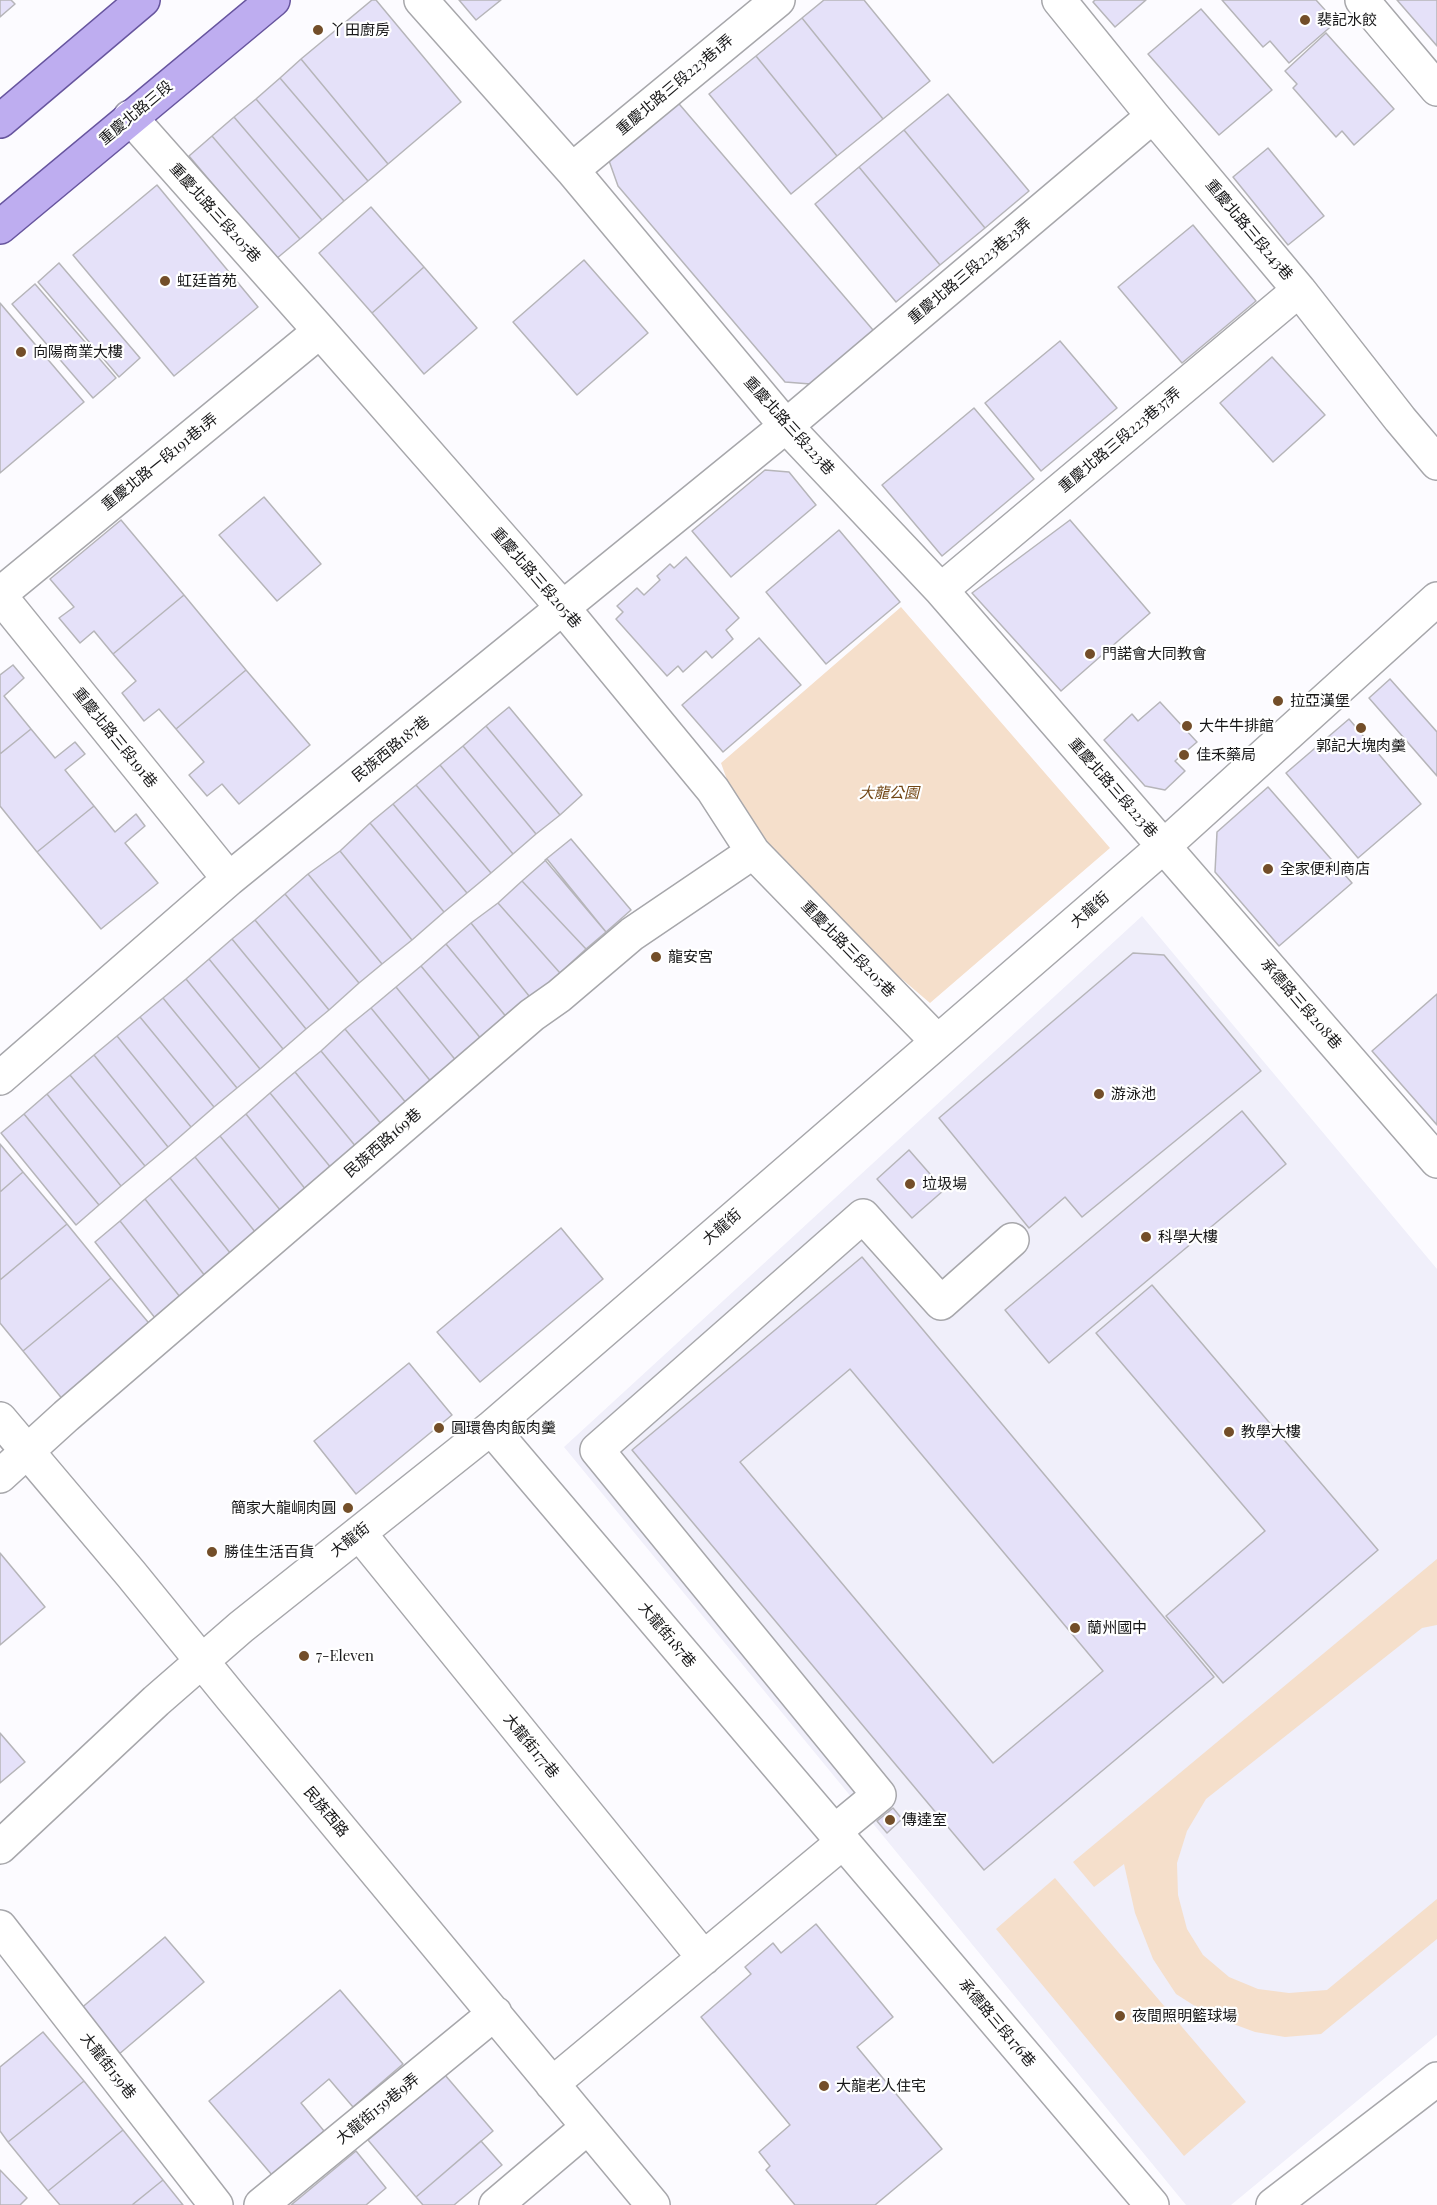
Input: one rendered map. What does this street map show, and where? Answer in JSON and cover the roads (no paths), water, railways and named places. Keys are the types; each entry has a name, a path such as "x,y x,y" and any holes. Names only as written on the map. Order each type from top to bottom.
{"main road":[{"path":"0,121 143,0"},
{"name":"重慶北路三段","path":"0,227 273,0"}],"street":[{"name":"重慶北路三段223巷","path":"421,0 572,170 786,426 941,590 1164,846"},
{"name":"重慶北路三段223巷1弄","path":"572,170 778,0"},
{"name":"重慶北路三段243巷","path":"1059,0 1299,290 1437,463"},
{"path":"1362,0 1437,89"},
{"name":"重慶北路三段223巷23弄","path":"786,426 1153,116"},
{"name":"重慶北路三段205巷","path":"130,117 564,608 713,790 753,852 937,1041"},
{"name":"重慶北路三段223巷37弄","path":"941,590 1299,290"},
{"name":"重慶北路一段191巷1弄","path":"0,595 320,331"},
{"name":"民族西路187巷","path":"0,1078 229,879 786,426"},
{"name":"重慶北路三段191巷","path":"0,595 229,879"},
{"name":"大龍街","path":"0,1847 202,1661 268,1604 491,1428 1164,846 1437,599"},
{"name":"承德路三段208巷","path":"1164,846 1437,1161"},
{"name":"民族西路169巷","path":"0,1476 66,1416 532,1015 559,996 632,934 753,852"},
{"path":"552,2084 704,1958 838,1837 879,1795 597,1450 863,1216 940,1302 1012,1240"},
{"name":"民族西路","path":"0,1419 653,2205"},
{"name":"大龍街187巷","path":"491,1428 838,1837"},
{"name":"大龍街177巷","path":"358,1533 704,1958"},
{"name":"承德路三段176巷","path":"838,1837 1152,2205"},
{"name":"大龍街159巷","path":"0,1927 216,2205"},
{"name":"大龍街159巷9弄","path":"261,2205 495,2013"},
{"path":"1273,2205 1437,2079"},
{"path":"496,2205 588,2127"}],"place":[{"name":"裴記水餃","path":"1305,20"},
{"name":"丫田廚房","path":"318,30"},
{"name":"虹廷首苑","path":"165,281"},
{"name":"向陽商業大樓","path":"21,352"},
{"name":"門諾會大同教會","path":"1090,654"},
{"name":"拉亞漢堡","path":"1278,701"},
{"name":"大牛牛排館","path":"1187,726"},
{"name":"郭記大塊肉羹","path":"1361,728"},
{"name":"佳禾藥局","path":"1184,755"},
{"name":"全家便利商店","path":"1268,869"},
{"name":"龍安宮","path":"656,957"},
{"name":"游泳池","path":"1099,1094"},
{"name":"垃圾場","path":"910,1184"},
{"name":"科學大樓","path":"1146,1237"},
{"name":"圓環魯肉飯肉羹","path":"439,1428"},
{"name":"教學大樓","path":"1229,1432"},
{"name":"簡家大龍峒肉圓","path":"348,1508"},
{"name":"勝佳生活百貨","path":"212,1552"},
{"name":"蘭州國中","path":"1075,1628"},
{"name":"7-Eleven","path":"304,1656"},
{"name":"傳達室","path":"890,1820"},
{"name":"夜間照明籃球場","path":"1120,2016"},
{"name":"大龍老人住宅","path":"824,2086"}],"park label":[{"name":"大龍公園","path":"889,793"}]}
